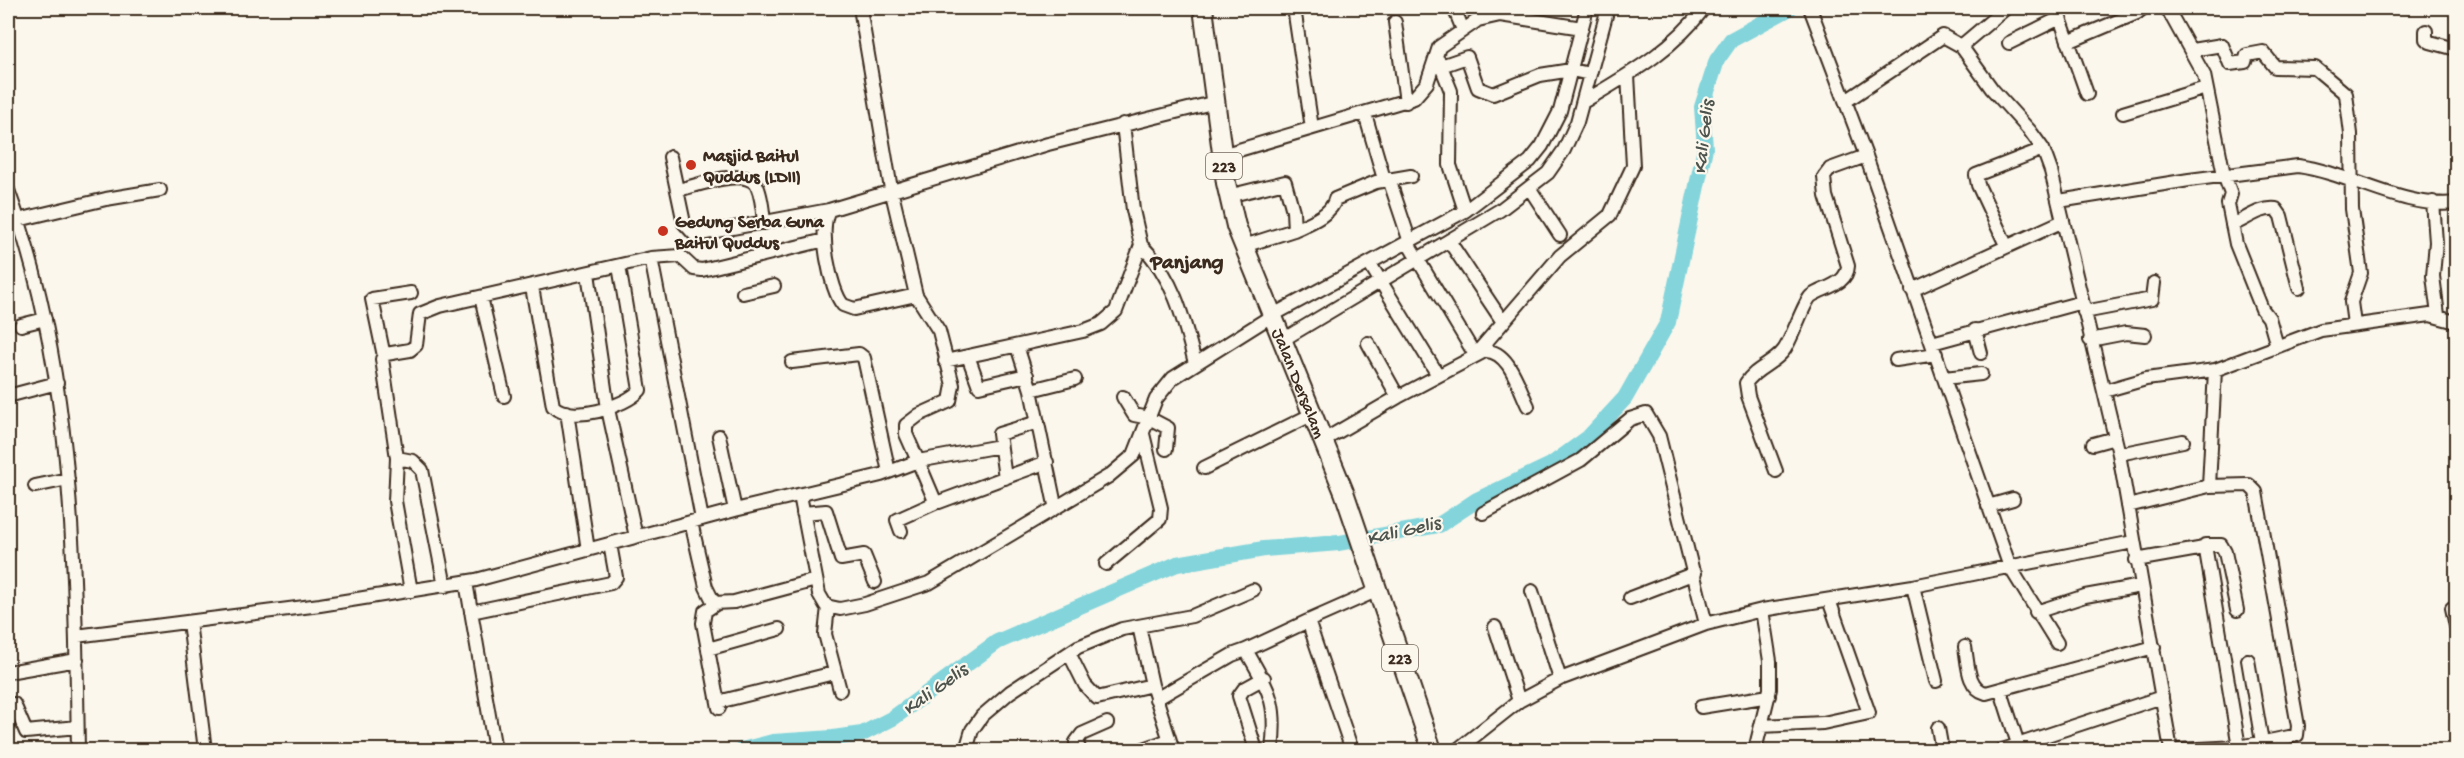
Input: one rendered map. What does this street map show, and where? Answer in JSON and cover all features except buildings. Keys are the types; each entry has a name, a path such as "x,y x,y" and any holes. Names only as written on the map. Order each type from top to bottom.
{"main road":[{"name":"Jalan Dersalam","path":"1203,8 1228,196 1244,246 1283,337 1344,492 1432,750"}],"street":[{"path":"860,8 891,189 916,295 937,327 953,385 952,399 912,419 906,425 906,434 937,502"},
{"path":"1294,8 1312,129"},
{"path":"1454,8 1463,30"},
{"path":"1283,337 1375,273 1409,242 1465,211 1516,174 1542,146 1550,134 1573,70 1587,8"},
{"path":"800,495 816,580 821,599 828,607 840,609 865,604 929,583 1007,538 1127,463 1134,455 1161,390 1195,363 1274,316 1375,273 1417,260 1529,190 1548,173 1564,150 1583,102 1608,8"},
{"path":"1583,102 1666,50 1704,8"},
{"path":"1810,8 1866,156 2010,567 2057,643"},
{"path":"1961,46 2006,8"},
{"path":"2068,42 2126,12 2143,8"},
{"path":"2167,8 2204,75 2224,175 2231,194 2228,204 2237,249 2262,309 2269,318 2277,346"},
{"path":"2009,43 2058,13 2086,94"},
{"path":"1222,155 1406,102 1424,88 1435,55 1442,45 1478,20 1500,15 1582,28"},
{"path":"1395,22 1406,102"},
{"path":"2426,31 2426,39 2436,46 2457,49"},
{"path":"1846,101 1943,36 1961,46 2043,149 2059,201 2090,340 2119,454 2171,750"},
{"path":"2192,50 2220,45 2230,64 2245,62 2247,55 2263,52 2275,67 2312,67 2343,91 2347,98 2351,140 2350,179 2361,273 2351,302 2354,324"},
{"path":"1435,55 1442,66 1452,95 1450,165 1465,211"},
{"path":"1442,66 1467,57 1478,88 1493,94 1504,92 1531,78 1573,70 1589,74"},
{"path":"1475,355 1560,256 1610,215 1633,166 1628,75"},
{"path":"2123,113 2206,88"},
{"path":"670,157 684,223 695,235 829,210 891,189 1123,124 1216,102"},
{"path":"1365,114 1417,260 1475,355"},
{"path":"1123,124 1133,210 1142,245 1162,271 1176,298 1195,363"},
{"path":"2006,245 1978,185 1976,175 2043,149"},
{"path":"1776,471 1748,396 1746,382 1781,354 1797,326 1808,299 1832,286 1847,273 1848,266 1826,196 1824,177 1830,169 1866,156"},
{"path":"2059,201 2224,175 2298,166 2316,169 2403,196 2433,202 2457,203"},
{"path":"1516,174 1560,235"},
{"path":"678,190 736,176 749,178 756,185 765,223"},
{"path":"1244,246 1274,239 1294,230 1326,212 1334,205 1335,199 1387,179 1411,176"},
{"path":"1228,196 1285,182 1293,212 1294,230"},
{"path":"18,220 106,199 160,190"},
{"path":"8,193 18,220 45,319 57,382 68,479 77,660 78,750"},
{"path":"2433,202 2436,242 2433,276 2438,315"},
{"path":"2232,225 2246,220 2252,214 2276,209 2281,216 2289,257 2299,288"},
{"path":"829,210 825,219 825,240 838,300 844,307 854,309 916,295"},
{"path":"1912,290 2006,245 2063,221"},
{"path":"384,356 410,350 416,345 417,319 423,312 651,258 680,256 694,269 702,270 825,240"},
{"path":"1449,241 1503,322"},
{"path":"945,361 1083,331 1108,320 1121,305 1142,245"},
{"path":"651,258 706,587 711,600 717,603 734,602 816,580"},
{"path":"532,287 552,404 556,409 567,412 608,409 640,390 619,266"},
{"path":"588,273 608,409 636,537"},
{"path":"1375,273 1438,375"},
{"path":"1896,360 1934,349 1975,330 2083,307 2152,299 2154,283"},
{"path":"743,293 774,285"},
{"path":"411,293 372,299 384,356 382,366 397,458 394,487 411,591"},
{"path":"481,297 504,396"},
{"path":"2104,391 2146,379 2215,370 2321,330 2438,315 2457,322"},
{"path":"21,325 45,319"},
{"path":"1975,330 1981,353"},
{"path":"2090,340 2126,333 2145,335"},
{"path":"1368,343 1398,397"},
{"path":"1017,346 1031,390 1055,506"},
{"path":"1324,440 1475,355 1489,351 1503,359 1528,406"},
{"path":"792,362 859,354 864,358 889,472"},
{"path":"968,356 979,386 1027,375"},
{"path":"2209,486 2215,370"},
{"path":"1944,378 1981,374"},
{"path":"1031,390 1075,379"},
{"path":"8,396 57,382"},
{"path":"1123,397 1130,412 1149,418 1168,428 1166,449"},
{"path":"567,412 588,550"},
{"path":"1204,468 1313,414"},
{"path":"1483,513 1581,460 1630,419 1646,414 1659,436 1706,624"},
{"path":"1005,478 999,434 1038,422"},
{"path":"1106,564 1160,519 1161,508 1143,433"},
{"path":"718,436 735,510"},
{"path":"2093,444 2115,438"},
{"path":"2119,454 2183,441"},
{"path":"76,636 466,582 696,520 889,472 918,461 1000,446"},
{"path":"397,458 415,462 422,470 446,586"},
{"path":"901,531 897,520 937,502 1047,462"},
{"path":"34,486 68,479"},
{"path":"2128,506 2209,486 2249,485 2256,492 2298,726 2296,735 2239,747 2178,750"},
{"path":"1988,506 2013,499"},
{"path":"803,513 822,510 826,512 841,559 864,555 875,582"},
{"path":"1457,750 1519,701 1560,679 1706,624 1762,610 1913,586 2133,542"},
{"path":"2136,560 2204,548 2209,543 2221,544 2237,610"},
{"path":"471,612 611,583 615,580 616,572 610,544"},
{"path":"2204,548 2239,747"},
{"path":"1630,598 1695,573"},
{"path":"466,582 495,750"},
{"path":"1913,586 1936,681"},
{"path":"2036,612 2085,596 2141,586"},
{"path":"966,750 972,730 982,716 1010,692 1095,638 1139,626 1192,616 1253,590"},
{"path":"1156,699 1232,655 1376,591"},
{"path":"1532,591 1560,679"},
{"path":"1761,726 1823,723 1869,713 1829,600"},
{"path":"717,603 704,615 719,705 834,673"},
{"path":"828,607 825,634 840,690"},
{"path":"2452,608 2457,626"},
{"path":"1755,750 1769,696 1770,661 1762,610"},
{"path":"1308,621 1352,750"},
{"path":"189,622 205,750"},
{"path":"1139,626 1152,685 1171,745 1141,750"},
{"path":"1495,627 1519,701"},
{"path":"708,649 779,629"},
{"path":"1965,647 1974,686 1983,693 2001,691 2154,647"},
{"path":"1246,650 1264,678 1274,706 1272,750"},
{"path":"1069,653 1094,697 1152,685"},
{"path":"8,672 77,660"},
{"path":"2248,660 2262,742"},
{"path":"1256,750 1239,696 1247,686 1264,678"},
{"path":"2001,691 2018,744"},
{"path":"1701,707 1769,696"},
{"path":"2002,750 2162,696"},
{"path":"14,704 26,732 77,727"},
{"path":"1080,750 1076,742 1079,736 1107,723"},
{"path":"1938,728 1942,750"}],"waterway":[{"name":"Kali Gelis","path":"742,750 773,742 862,734 893,718 997,642 1177,564 1264,549 1339,543 1439,525 1477,500 1551,465 1588,438 1625,398 1668,322 1705,148 1702,107 1717,60 1731,40 1790,8"}],"place":[{"name":"Masjid Baitul Quddus (LDII)","path":"691,165"},
{"name":"Gedung Serba Guna Baitul Quddus","path":"663,231"}],"district":[{"name":"Panjang","path":"1187,261"}]}
